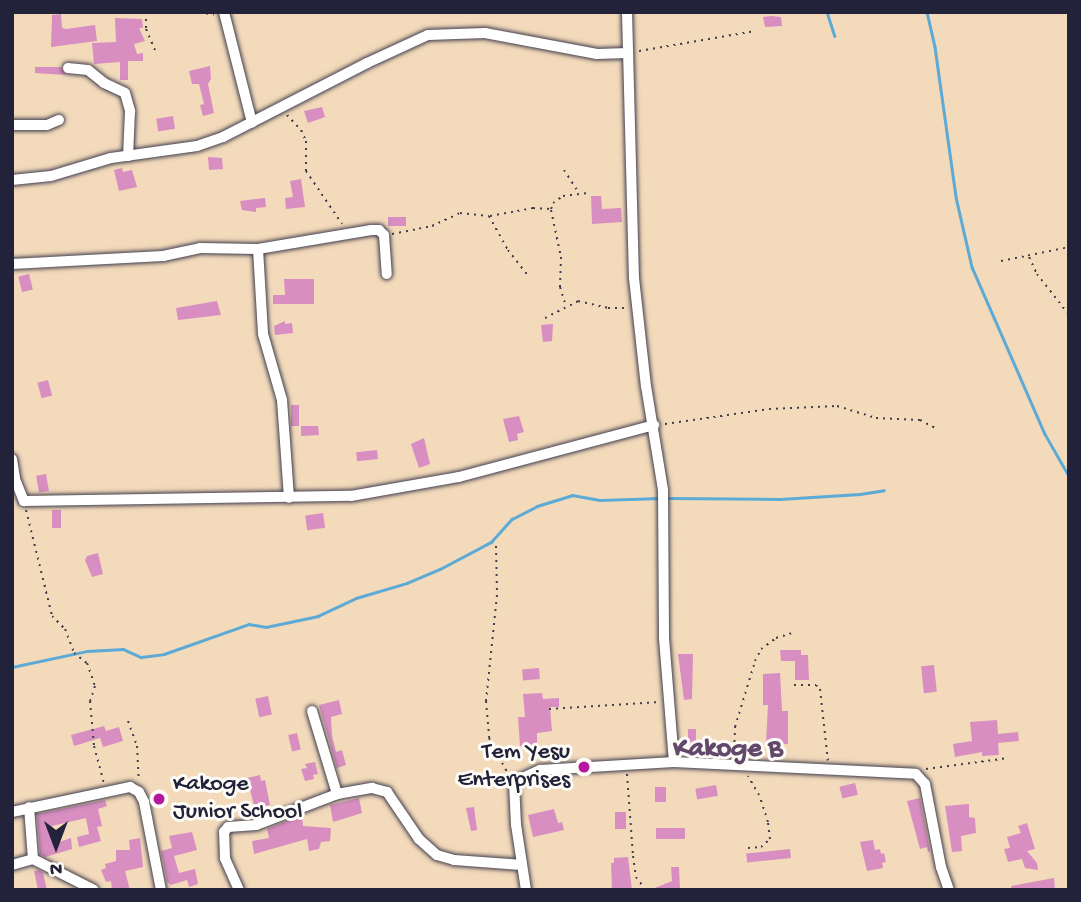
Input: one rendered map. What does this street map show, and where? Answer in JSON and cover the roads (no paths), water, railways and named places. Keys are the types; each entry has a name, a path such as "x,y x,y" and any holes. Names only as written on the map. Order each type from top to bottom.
{"street":[{"path":"627,12 637,306 664,504 664,638 674,762"},
{"path":"225,15 252,123"},
{"path":"12,180 51,176 128,156 197,146 252,123 279,106 415,39 446,32 485,33 597,54 628,53"},
{"path":"68,68 88,70 104,83 125,93 130,111 128,156"},
{"path":"12,125 47,125 59,120"},
{"path":"12,264 163,256 200,248 258,249 379,230 384,235 387,274"},
{"path":"258,249 263,334 282,400 289,498"},
{"path":"12,459 15,479 24,500 289,498 387,492 459,477 653,425"},
{"path":"312,711 337,794"},
{"path":"526,890 514,782 540,770 674,762 908,772 922,778 941,867 949,890"},
{"path":"12,812 130,787 139,792 144,802 161,890"},
{"path":"239,890 225,858 224,832 228,827 256,825 337,794 372,788 387,792 419,839 437,855 454,860 522,865"},
{"path":"29,807 33,859"},
{"path":"12,865 33,859 94,890"}],"waterway":[{"path":"827,12 835,36"},
{"path":"927,12 935,47 956,197 972,267 1045,434 1069,476"},
{"path":"667,498 780,499 884,490"},
{"path":"12,667 87,651 123,649 141,657 164,654 249,624 266,627 318,616 356,598 407,583 440,569 491,542 512,519 537,506 572,495 600,500 660,498"}],"place":[{"name":"Tem Yesu Enterprises","path":"584,767"},
{"name":"Kakoge Junior School","path":"159,799"}],"district":[{"name":"Kakoge B","path":"728,750"}]}
